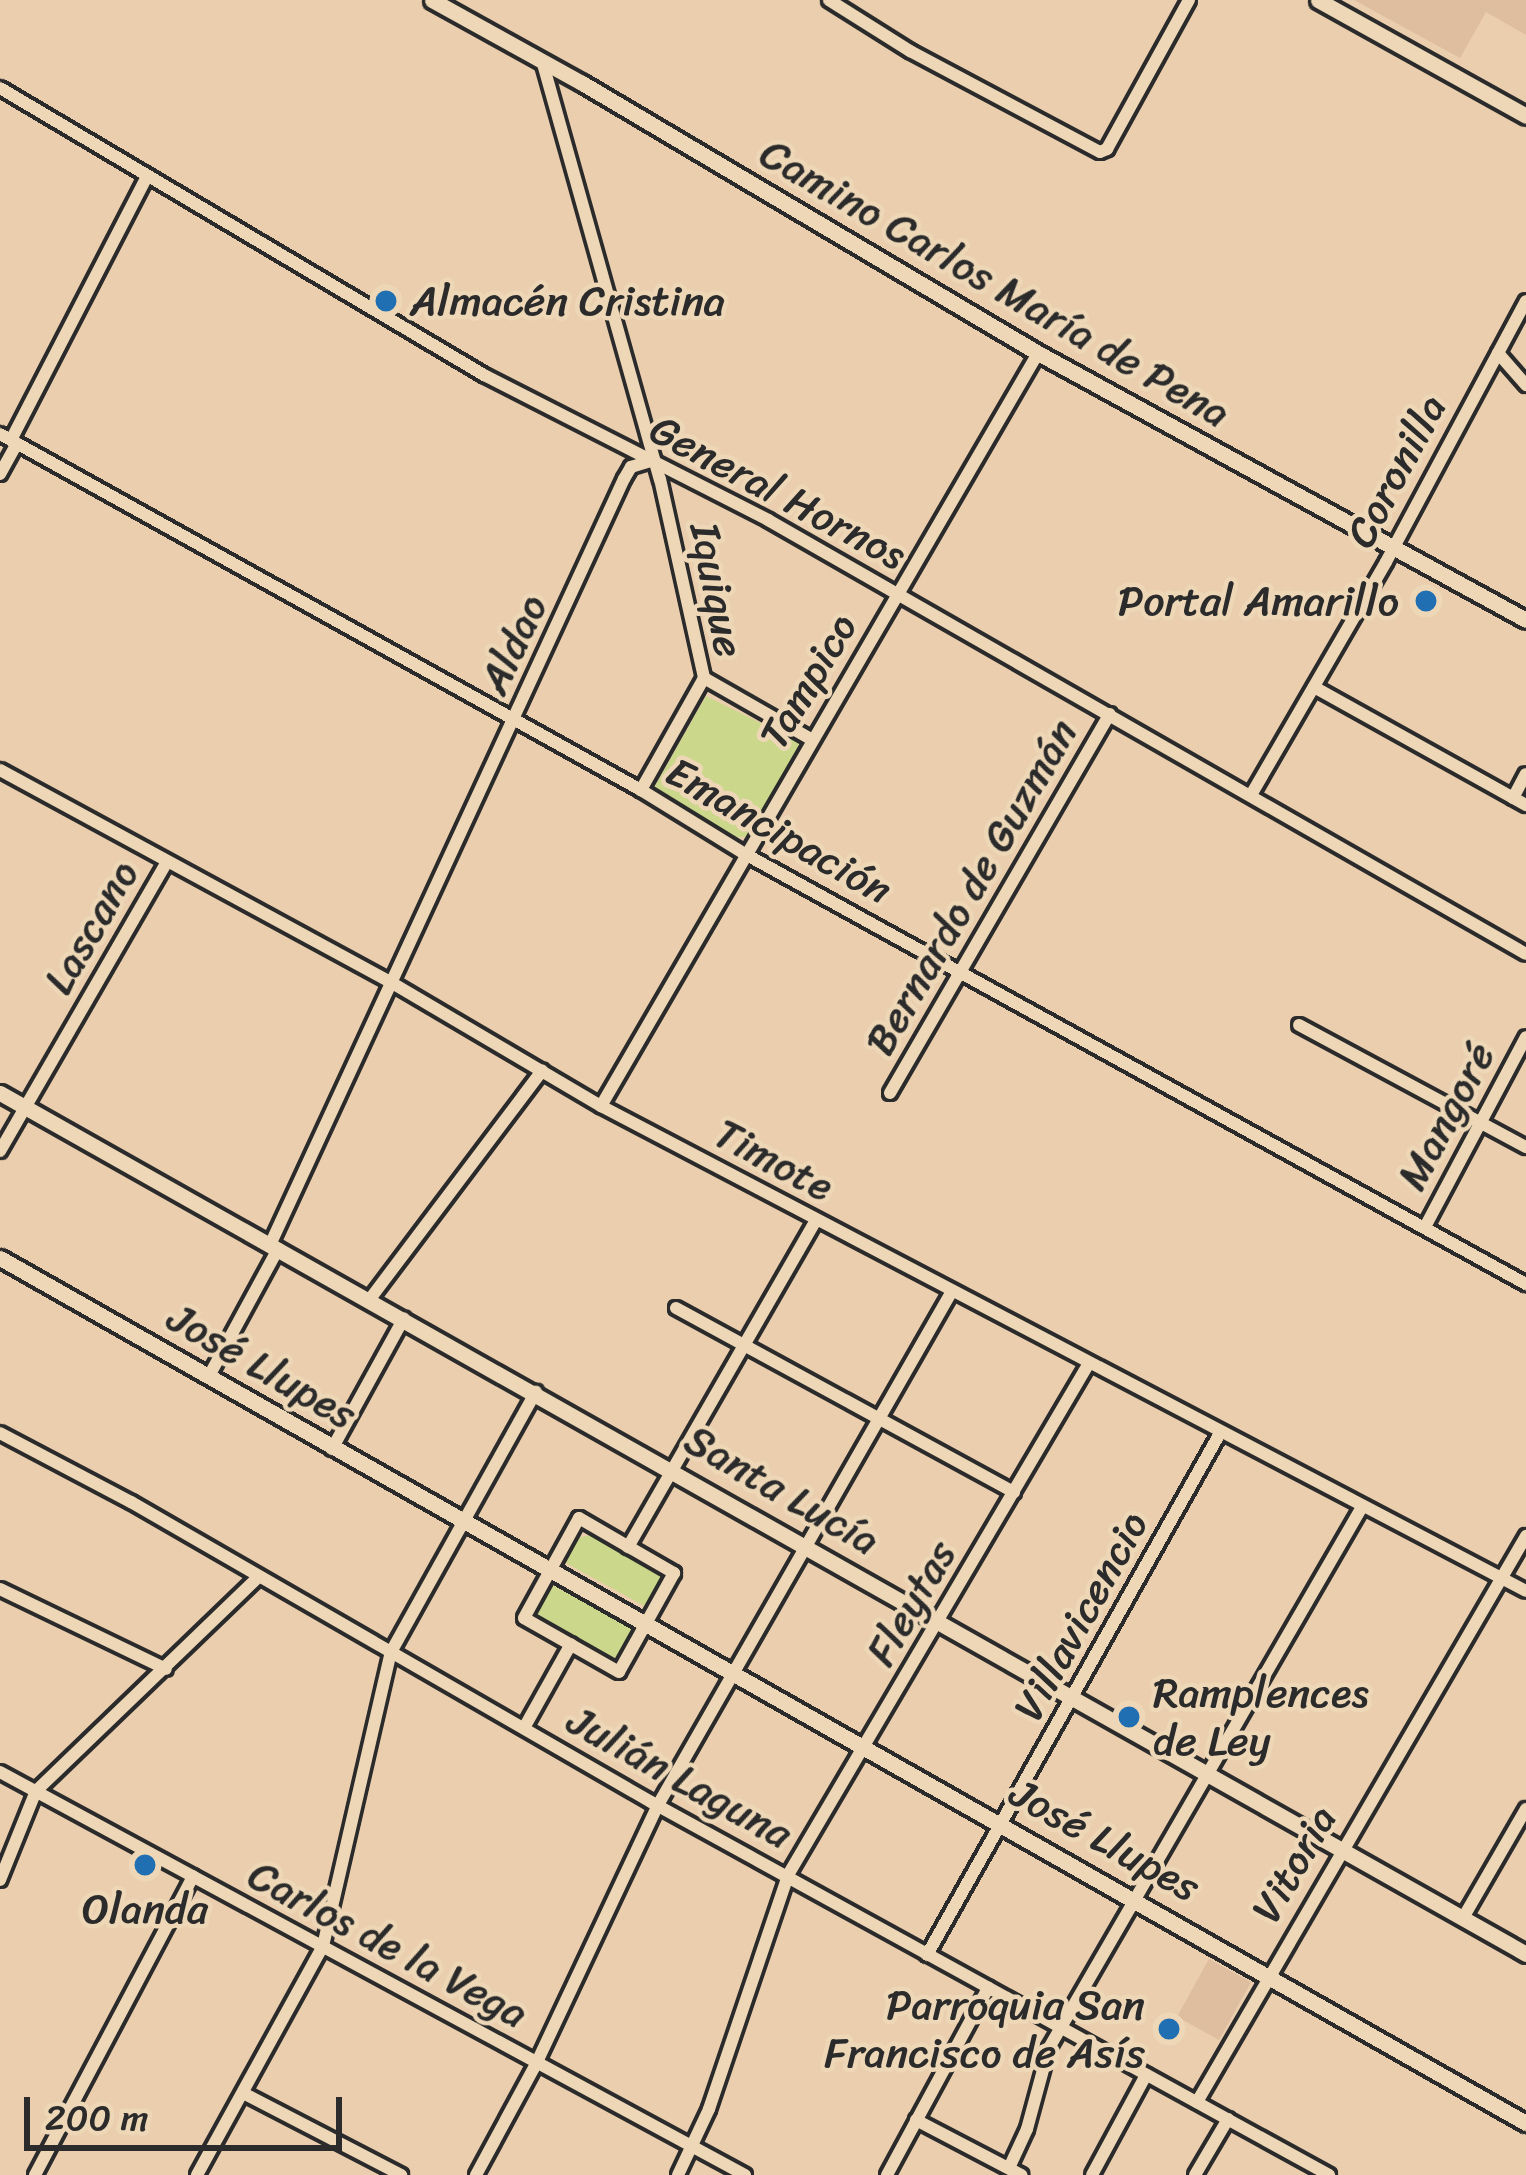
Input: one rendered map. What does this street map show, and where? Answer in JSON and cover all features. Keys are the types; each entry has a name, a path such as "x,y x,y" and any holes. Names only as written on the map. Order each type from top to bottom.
{"street":[{"name":"Camino Carlos María de Pena","path":"432,0 1037,353 1526,620"},
{"path":"829,0 1096,152 1103,151 1189,0"},
{"path":"1318,0 1526,116"},
{"path":"543,64 655,460"},
{"name":"General Hornos","path":"0,88 558,417 655,460 1526,954"},
{"path":"0,473 10,439 146,176"},
{"name":"Coronilla","path":"1251,795 1526,301"},
{"name":"Tampico","path":"601,1106 1037,353"},
{"path":"1498,353 1526,385"},
{"name":"Emancipación","path":"10,439 641,790 746,854 1526,1284"},
{"name":"Iquique","path":"641,790 704,678 655,460"},
{"name":"Aldao","path":"209,1376 274,1247 625,479 631,467 655,460"},
{"path":"704,678 811,739"},
{"path":"1314,687 1520,802 1526,774"},
{"name":"Bernardo de Guzmán","path":"890,1093 1110,714"},
{"name":"Timote","path":"0,770 392,983 601,1106 1526,1591"},
{"name":"Lascano","path":"0,1151 167,862"},
{"path":"1299,1025 1526,1147"},
{"name":"Mangoré","path":"1425,1227 1526,1037"},
{"path":"370,1298 542,1071"},
{"name":"Santa Lucía","path":"0,1093 1075,1695 1526,1954"},
{"path":"628,1546 816,1220"},
{"name":"José Llupes","path":"0,1258 1526,2123"},
{"path":"476,2175 537,2062 658,1805 952,1291"},
{"path":"676,1308 1014,1492"},
{"path":"332,1448 404,1318"},
{"name":"Fleytas","path":"677,2175 692,2148 788,1876 1089,1364"},
{"path":"197,2175 323,1946 391,1652 536,1392"},
{"name":"Villavicencio","path":"927,1955 1220,1432"},
{"name":"Julián Laguna","path":"1,1435 927,1955 1330,2175"},
{"path":"916,2120 1015,2172 1043,2062 1362,1507"},
{"path":"579,1518 674,1574 620,1672 524,1618 551,1569 579,1518"},
{"name":"Vitoria","path":"1197,2102 1340,1848 1526,1536"},
{"path":"0,1880 36,1791 258,1577"},
{"path":"0,1589 166,1669"},
{"path":"524,1728 571,1644"},
{"name":"Carlos de la Vega","path":"0,1772 745,2175"},
{"path":"1462,1918 1526,1809"},
{"path":"35,2175 193,1876"},
{"path":"887,2175 988,1988"},
{"path":"1092,2175 1146,2074"},
{"path":"245,2094 401,2175"},
{"path":"1195,2175 1228,2119"}],"shaded area":[{"path":"1354,0 1526,0 1526,35 1486,12 1460,58"},
{"path":"1209,1959 1251,1982 1219,2040 1177,2017"}],"green space":[{"path":"706,696 799,742 798,754 747,837 737,837 661,797 655,786"},
{"path":"591,1535 659,1573 662,1585 648,1608 566,1563 577,1538"},
{"path":"554,1586 630,1628 633,1635 621,1656 612,1658 540,1620 535,1610 547,1588"}],"place":[{"name":"Almacén Cristina","path":"386,301"},
{"name":"Portal Amarillo","path":"1426,601"},
{"name":"Ramplences de Ley","path":"1129,1717"},
{"name":"Olanda","path":"145,1865"},
{"name":"Parroquia San Francisco de Asís","path":"1169,2029"}]}
